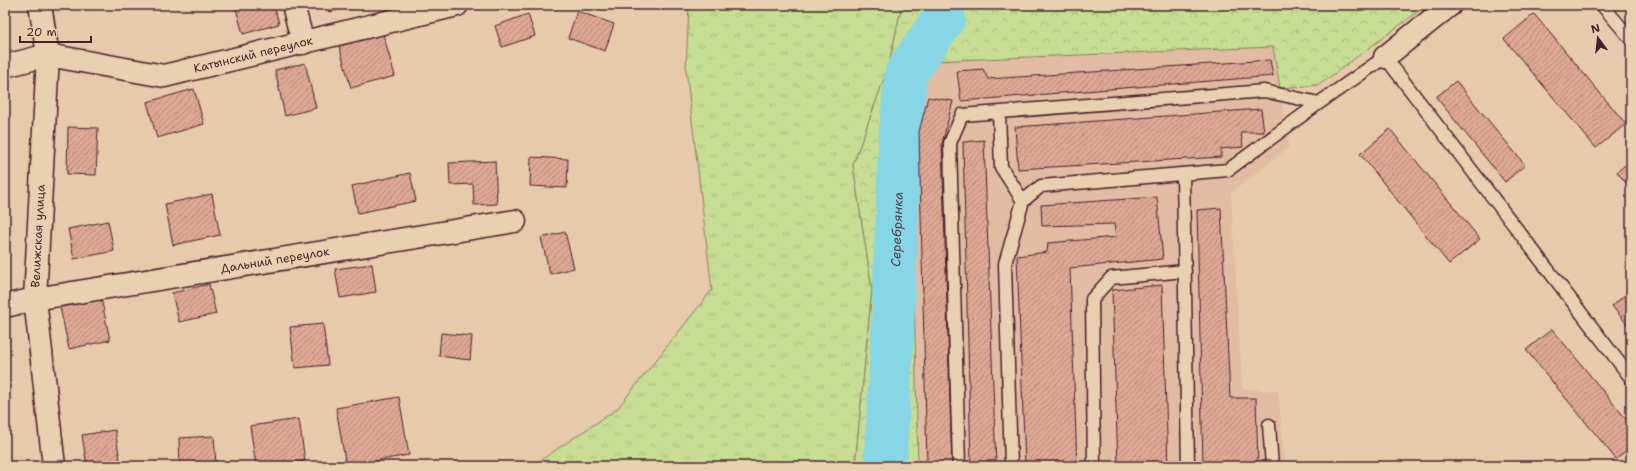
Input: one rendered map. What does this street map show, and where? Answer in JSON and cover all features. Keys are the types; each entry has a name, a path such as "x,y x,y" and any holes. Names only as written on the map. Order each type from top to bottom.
{"street":[{"name":"Велижская улица","path":"40,5 48,54 35,299 54,466"},
{"path":"293,5 303,43"},
{"name":"Катынский переулок","path":"48,54 164,76 457,5"},
{"path":"1385,57 1450,5"},
{"path":"5,66 48,54"},
{"name":"Дальний переулок","path":"5,306 35,299 515,221"}],"lane":[{"path":"1602,5 1631,39"},
{"path":"1011,466 1005,264 1023,201 1041,186 1228,170 1319,103 1385,57 1631,378"},
{"path":"959,466 950,143 962,115 1264,91 1319,103"},
{"path":"998,113 1001,166 1023,201"},
{"path":"1183,174 1188,466"},
{"path":"1094,466 1092,299 1111,278 1185,271"},
{"path":"1269,425 1272,466"}],"shaded area":[{"path":"1273,47 1289,147 1231,193 1242,389 1278,391 1285,466 918,466 910,114 933,61"}],"green space":[{"path":"689,5 902,5 888,68 853,165 872,289 855,466 535,466 535,464 617,409 712,290 686,69"},
{"path":"902,5 1427,5 1319,85 1280,88 1273,47 933,61 910,114 918,466 855,466 872,289 853,165 888,68"}],"building":[{"path":"235,5 274,5 279,24 243,34"},
{"path":"327,5 360,5 329,12"},
{"path":"577,11 614,24 605,51 568,38"},
{"path":"528,14 535,36 502,47 495,26"},
{"path":"1534,14 1626,124 1596,148 1504,39"},
{"path":"383,34 395,76 351,88 339,46"},
{"path":"1270,60 1273,76 961,101 957,71 983,69 988,79"},
{"path":"305,63 316,108 285,116 275,70"},
{"path":"1456,81 1525,165 1505,182 1436,97"},
{"path":"194,89 204,124 157,138 147,102"},
{"path":"928,97 953,101 942,144 952,466 927,466 919,132"},
{"path":"1261,109 1264,132 1241,132 1243,147 1221,149 1221,157 1018,169 1015,127"},
{"path":"68,127 98,128 96,175 67,174"},
{"path":"1390,129 1480,239 1449,264 1360,154"},
{"path":"984,140 996,466 971,466 963,142"},
{"path":"531,157 568,159 567,188 530,186"},
{"path":"1631,160 1631,189 1617,172"},
{"path":"495,161 497,204 474,205 473,184 450,185 449,163"},
{"path":"410,173 416,201 358,213 352,186"},
{"path":"212,194 220,235 173,245 165,204"},
{"path":"1157,197 1163,259 1070,268 1077,466 1025,466 1017,256 1047,252 1048,243 1116,237 1114,224 1042,226 1041,205"},
{"path":"1221,208 1230,398 1256,398 1258,466 1203,466 1197,210"},
{"path":"108,221 114,251 74,259 68,229"},
{"path":"565,232 574,268 550,274 541,238"},
{"path":"372,264 376,292 340,298 335,269"},
{"path":"209,284 216,314 179,322 172,293"},
{"path":"1162,285 1168,466 1118,466 1112,290"},
{"path":"1631,290 1631,329 1612,306"},
{"path":"101,298 110,340 69,349 60,307"},
{"path":"323,324 328,365 295,368 290,327"},
{"path":"1552,329 1631,425 1631,446 1616,459 1526,350"},
{"path":"441,333 472,336 470,360 439,356"},
{"path":"399,397 409,455 346,466 336,408"},
{"path":"299,419 305,461 271,466 256,466 250,426"},
{"path":"115,430 121,466 87,466 82,435"},
{"path":"214,436 216,465 180,466 179,438"}],"waterway":[{"name":"Серебрянка","path":"885,466 892,343 900,136 906,73 944,18 943,5"}]}
